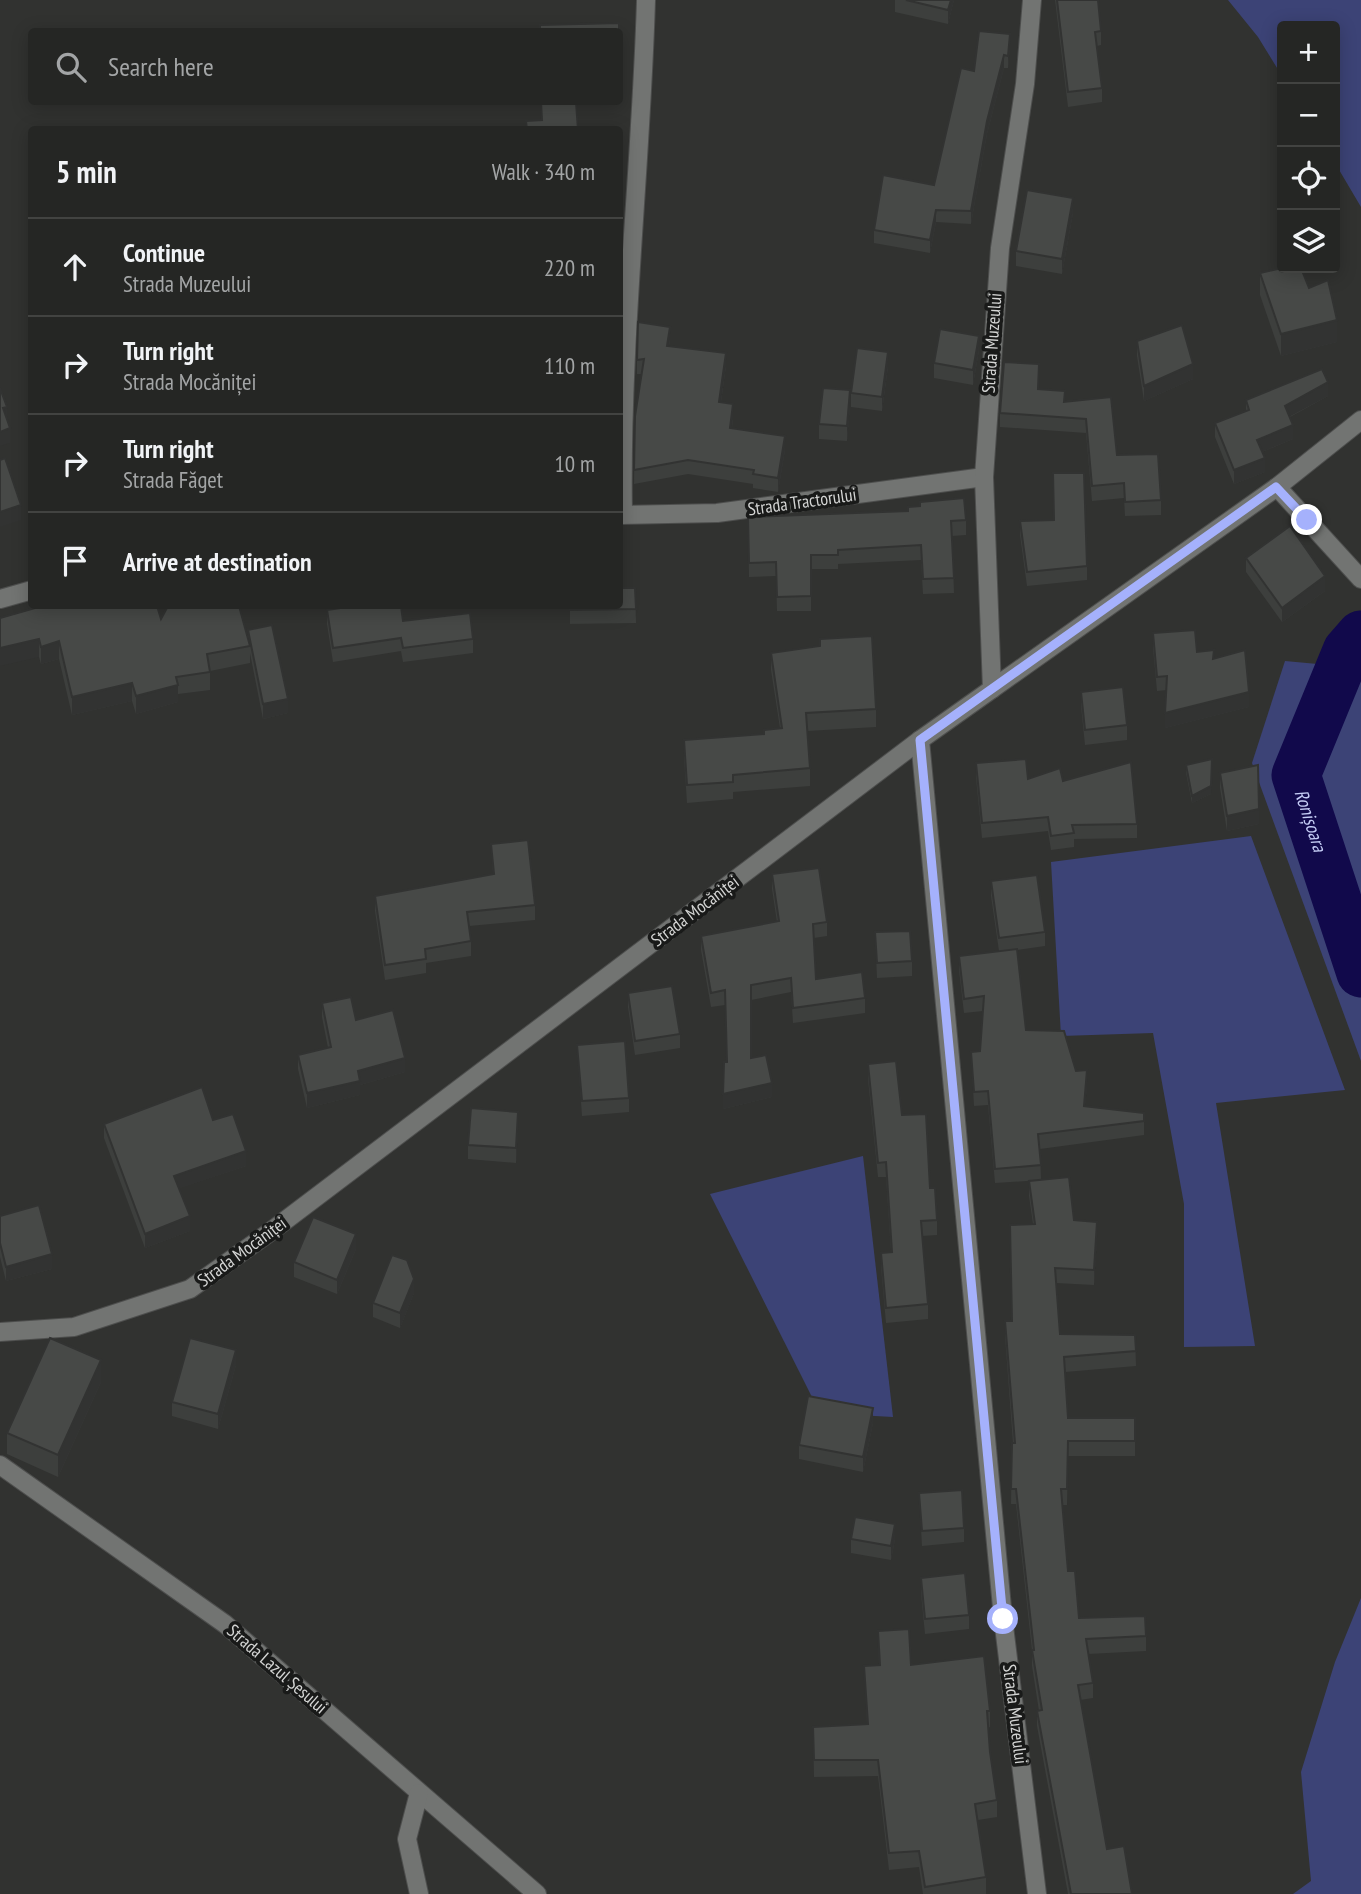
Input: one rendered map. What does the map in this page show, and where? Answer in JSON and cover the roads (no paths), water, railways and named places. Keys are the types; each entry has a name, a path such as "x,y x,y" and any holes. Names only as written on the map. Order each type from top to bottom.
{"street":[{"path":"623,386 643,102 646,0"},
{"name":"Strada Muzeului","path":"992,689 984,477 1000,248 1025,84 1032,0"},
{"name":"Strada Mocăniței","path":"0,1332 74,1327 190,1289 271,1232 920,740 1276,487 1361,420"},
{"name":"Strada Tractorului","path":"623,515 717,513 984,477"},
{"path":"1276,487 1361,578"},
{"path":"0,599 28,591"},
{"name":"Strada Muzeului","path":"920,740 1002,1605 1037,1894"},
{"name":"Strada Lazul Șesului","path":"0,1465 225,1624 537,1894"},
{"path":"419,1793 407,1839 419,1894"}],"waterway":[{"name":"Ronișoara","path":"1361,635 1347,651 1296,775 1361,973"}]}
